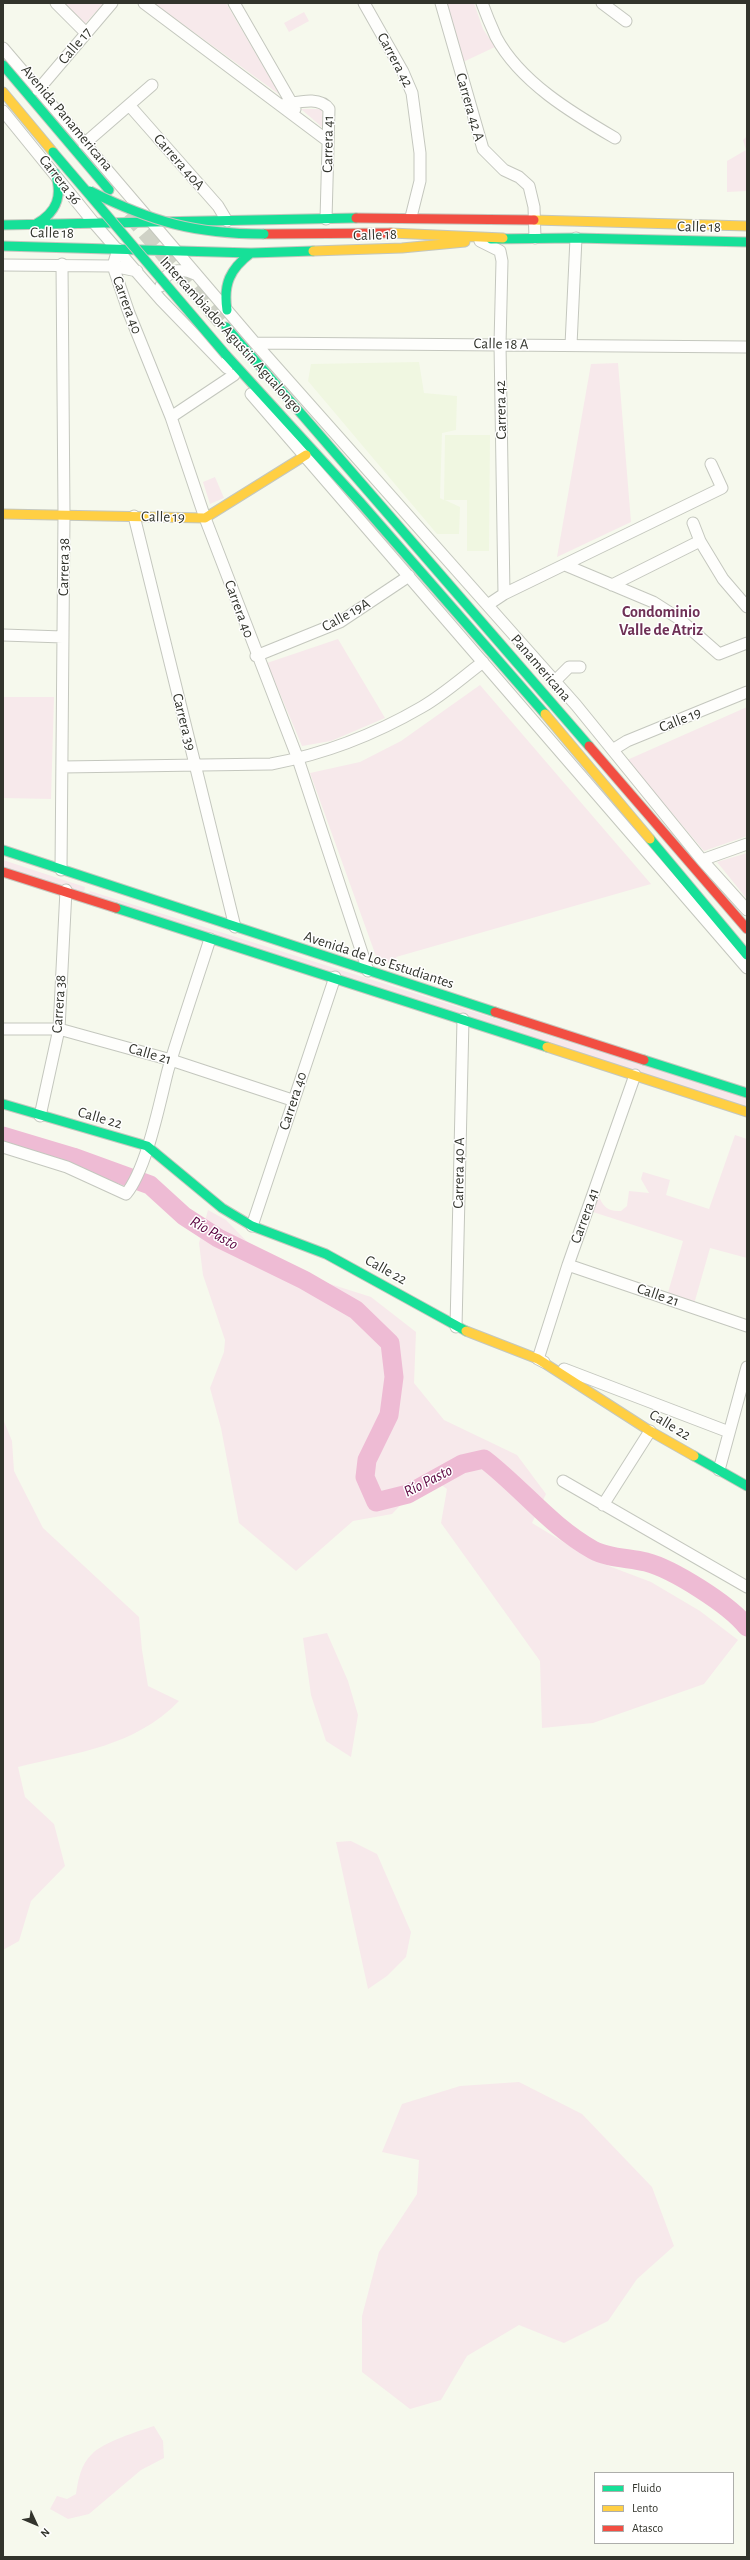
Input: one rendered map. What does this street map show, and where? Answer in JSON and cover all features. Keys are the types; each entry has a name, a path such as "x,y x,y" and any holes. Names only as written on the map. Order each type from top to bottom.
{"main road":[{"name":"Avenida Panamericana","path":"3,65 109,190"},
{"name":"Intercambiador Agustin Agualongo","path":"3,92 226,355 321,455 390,535 623,815 747,955"},
{"path":"35,224 47,219 56,210 60,198 60,185 55,173"},
{"path":"82,187 148,218 186,230 225,235 402,233 504,238"},
{"name":"Calle 18","path":"3,225 411,217 747,226"},
{"name":"Calle 18","path":"3,246 251,254 402,248 504,238 747,242"},
{"path":"226,310 224,293 228,277 237,263 251,254"},
{"name":"Intercambiador Agustin Agualongo","path":"226,327 313,426"},
{"name":"Panamericana","path":"313,426 566,717 747,929"},
{"name":"Calle 19","path":"3,514 64,514 205,518 306,455"},
{"name":"Avenida de Los Estudiantes","path":"3,850 368,971 747,1093"},
{"name":"Avenida de Los Estudiantes","path":"3,872 107,903 210,939 335,977 747,1112"},
{"path":"107,903 113,903 117,896 111,886"},
{"name":"Calle 22","path":"3,1104 147,1146 222,1208 252,1226 326,1254 456,1327 538,1359 617,1408 650,1431 747,1486"}],"street":[{"path":"56,3 86,33"},
{"name":"Calle 17","path":"38,90 112,3"},
{"path":"144,3 328,141"},
{"name":"Carrera 41","path":"234,3 300,119"},
{"name":"Carrera 42","path":"364,3 404,72 412,93 416,120 420,181 411,217"},
{"name":"Carrera 42 A","path":"441,3 483,149 504,170 519,177 529,186 532,195 535,238"},
{"path":"482,3 497,38 526,76 584,120 615,138"},
{"path":"602,3 626,21"},
{"path":"3,48 226,310 489,604 614,749 702,860 747,910"},
{"path":"84,144 152,85"},
{"name":"Carrera 41","path":"292,104 316,101 325,104 330,115 326,219"},
{"path":"280,106 292,104"},
{"name":"Carrera 40A","path":"129,105 218,206 226,221"},
{"name":"Carrera 36","path":"3,111 55,173 94,223 161,300 234,375 306,455 483,662 623,815 747,968"},
{"path":"572,344 576,238"},
{"name":"Carrera 42","path":"478,240 500,251 502,261 500,344 504,594"},
{"name":"Carrera 40","path":"118,249 113,266 128,313 171,417 205,518 256,656 298,759 368,971"},
{"path":"3,265 62,264 113,266 137,271"},
{"name":"Carrera 38","path":"61,870 64,514 62,264"},
{"path":"161,300 161,286 169,274 177,270 187,270 196,274"},
{"name":"Calle 18 A","path":"255,343 572,344 747,347"},
{"path":"171,417 234,375"},
{"path":"489,604 504,594 722,488 711,464"},
{"name":"Carrera 39","path":"134,516 235,927"},
{"path":"693,523 700,541 723,580 747,607"},
{"path":"612,584 700,541"},
{"path":"565,565 653,602 678,618 719,654 747,643"},
{"name":"Calle 19A","path":"256,656 340,622 409,576"},
{"path":"3,635 63,637"},
{"path":"62,767 271,764 298,759 341,746 423,707 483,662"},
{"path":"555,681 570,667 580,667"},
{"name":"Calle 19","path":"614,749 627,741 747,692"},
{"path":"566,717 576,705"},
{"path":"702,860 747,844"},
{"name":"Carrera 38","path":"35,1114 59,1029 66,890"},
{"path":"3,1147 67,1167 126,1194 136,1182 144,1158 172,1060 210,939"},
{"name":"Carrera 40","path":"252,1226 292,1100 335,977"},
{"name":"Carrera 40 A","path":"456,1327 462,1019"},
{"name":"Calle 21","path":"3,1029 59,1029 172,1060 292,1100"},
{"name":"Carrera 41","path":"538,1359 568,1265 635,1075"},
{"name":"Calle 21","path":"568,1265 747,1326"},
{"path":"538,1359 729,1432"},
{"path":"719,1470 747,1367"},
{"path":"603,1505 650,1431"},
{"path":"563,1481 747,1587"}],"shaded area":[{"path":"60,3 104,3 82,27"},
{"path":"154,3 226,3 280,95"},
{"path":"446,3 474,3 483,29 495,47 463,62"},
{"path":"304,12 309,21 289,32 284,23"},
{"path":"301,109 322,109 323,128"},
{"path":"747,136 747,191 727,192 727,161 746,150 743,140"},
{"path":"419,362 424,393 457,396 456,430 442,433 440,498 444,500 445,435 490,435 489,551 467,551 467,500 445,500 460,507 459,534 437,534 308,381 311,364"},
{"path":"618,363 631,522 557,557 591,364"},
{"path":"215,477 224,498 210,504 203,482"},
{"path":"338,639 385,718 331,741 302,746 267,663"},
{"path":"480,685 651,884 396,957 399,966 377,959 310,773 360,762 401,741"},
{"path":"3,697 54,697 51,799 3,798"},
{"path":"747,707 747,836 704,851 627,760"},
{"path":"747,853 747,899 717,862"},
{"path":"3,860 85,887 83,899 3,872"},
{"path":"90,891 747,1098 747,1109 87,900"},
{"path":"735,1135 747,1139 747,1258 710,1248 694,1304 667,1296 683,1241 593,1212 598,1194 601,1202 606,1207 612,1210 621,1211 627,1206 629,1191 649,1193 641,1179 643,1172 670,1180 666,1195 709,1209"},
{"path":"208,1210 226,1220 260,1255 324,1282 371,1297 416,1332 414,1383 444,1420 517,1455 546,1494 532,1523 593,1560 651,1582 700,1611 738,1640 704,1684 593,1723 542,1728 540,1661 441,1523 447,1489 429,1476 392,1514 353,1521 296,1571 239,1523 221,1428 210,1388 224,1352 225,1340 203,1275 199,1243"},
{"path":"3,1419 12,1441 14,1471 43,1528 139,1617 142,1650 148,1686 179,1701 162,1716 143,1729 124,1738 83,1752 18,1767 25,1797 54,1824 65,1866 31,1901 19,1941 3,1950"},
{"path":"327,1633 348,1681 358,1715 351,1757 326,1741 311,1695 303,1638"},
{"path":"351,1841 377,1854 411,1932 406,1957 387,1976 368,1989 336,1842"},
{"path":"519,2082 582,2114 652,2187 674,2246 637,2279 608,2321 564,2343 519,2325 467,2356 441,2400 410,2409 362,2372 362,2316 379,2252 417,2194 419,2160 382,2152 402,2104 460,2086"},
{"path":"154,2426 163,2441 164,2458 141,2470 89,2514 68,2519 50,2509 57,2496 67,2499 76,2494 79,2478 85,2462 97,2450 104,2445 122,2437"}],"waterway":[{"name":"Río Pasto","path":"3,1136 73,1157 150,1185 184,1216 218,1238 304,1280 356,1310 390,1343 394,1377 389,1415 367,1460 365,1477 376,1502 408,1494 462,1464 484,1459 563,1530 593,1550 612,1556 646,1562 671,1572 715,1599 739,1618 747,1627"}],"tunnel":[{"path":"129,213 226,327"}],"traffic: fast":[{"path":"3,65 109,190"},
{"path":"53,152 226,355"},
{"path":"36,224 49,214 56,203 58,189 55,173"},
{"path":"90,191 134,211 174,224 216,232 264,234"},
{"path":"3,225 356,218"},
{"path":"491,239 576,238 747,242"},
{"path":"3,246 251,253 313,251"},
{"path":"227,310 227,285 233,271 251,253"},
{"path":"226,327 589,746"},
{"path":"226,355 360,502 545,714"},
{"path":"650,839 747,955"},
{"path":"3,850 495,1012"},
{"path":"116,908 547,1047"},
{"path":"644,1060 747,1093"},
{"path":"3,1104 147,1146 222,1208 252,1226 326,1254 466,1331"},
{"path":"694,1456 747,1486"}],"traffic: slow":[{"path":"3,92 53,152"},
{"path":"534,220 747,226"},
{"path":"391,233 503,238"},
{"path":"313,251 402,248 465,242"},
{"path":"3,514 205,518 306,455"},
{"path":"545,714 650,839"},
{"path":"547,1047 747,1112"},
{"path":"466,1331 538,1359 650,1431 694,1456"}],"traffic: jam":[{"path":"356,218 534,220"},
{"path":"264,234 391,233"},
{"path":"589,746 747,929"},
{"path":"3,872 116,908"},
{"path":"495,1012 644,1060"}],"district":[{"name":"Condominio Valle de Atriz","path":"661,621"}]}
